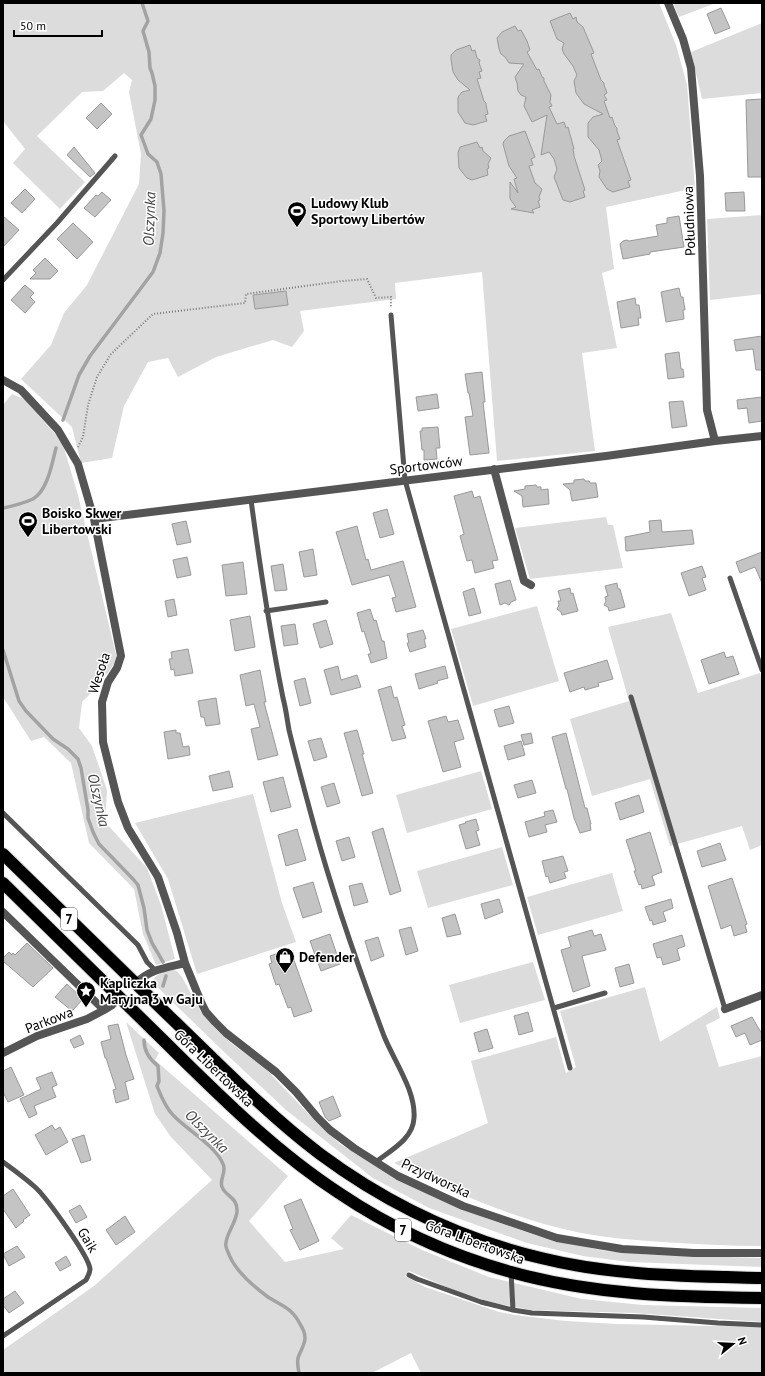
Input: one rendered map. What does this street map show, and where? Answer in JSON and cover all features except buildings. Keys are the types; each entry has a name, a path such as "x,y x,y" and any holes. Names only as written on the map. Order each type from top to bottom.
{"highway":[{"name":"7","path":"3,854 136,983"},
{"name":"7","path":"3,884 119,997"},
{"name":"Góra Libertowska","path":"136,983 253,1097 309,1145 376,1192 436,1222 480,1240 541,1258 576,1266 640,1274 762,1278"},
{"name":"Góra Libertowska","path":"119,997 206,1082 298,1164 338,1193 384,1220 419,1238 470,1259 511,1272 574,1286 618,1292 681,1297 762,1298"}],"street":[{"name":"Południowa","path":"668,3 683,39 691,68 700,176 707,410 715,441"},
{"name":"Wesoła","path":"3,380 21,390 58,430 78,464 94,519 121,656 108,682 102,702 103,742 118,802 128,828 158,877 177,933 185,963"},
{"name":"Sportowców","path":"94,519 762,436"},
{"path":"494,469 524,581 531,585"},
{"path":"3,912 104,1010"},
{"path":"136,983 143,976 155,970 185,963"},
{"name":"Przydworska","path":"185,963 201,1002 215,1022 276,1072 330,1130 354,1148 398,1176 463,1206 557,1238 622,1249 694,1253 762,1253"},
{"path":"725,1009 762,995"},
{"name":"Parkowa","path":"3,1053 37,1036 87,1019 112,1005 119,997"}],"lane":[{"path":"3,280 57,223 115,156"},
{"path":"391,315 405,480 570,1068"},
{"path":"251,500 266,611 289,728 315,829 346,929 385,1038 410,1091 414,1118 412,1131 376,1162"},
{"path":"730,578 762,670"},
{"path":"266,611 326,602"},
{"path":"631,697 725,1009"},
{"path":"3,813 138,945 147,962 155,970"},
{"path":"554,1008 605,993"},
{"name":"Gaik","path":"3,1162 35,1188 44,1198 62,1220 90,1267 90,1273 86,1280 3,1336"},
{"path":"511,1272 513,1310"},
{"path":"408,1275 481,1302 532,1313 643,1317 762,1325"}],"path":[{"path":"72,453 77,449 83,437 88,405 97,377 110,354 153,314 245,303 246,294 367,279 376,298 391,297 391,315"}],"shaded area":[{"path":"3,3 659,3 676,45 687,85 695,188 606,207 614,269 602,273 617,348 582,353 595,451 497,461 482,272 395,283 396,299 300,311 304,331 292,347 273,340 216,357 178,377 168,358 148,362 124,406 112,458 81,463 72,427 21,379 51,345 64,313 87,285 139,184 141,154 129,92 132,80 124,73 103,91 82,92 37,136 85,182 60,209 13,163 25,149 3,121"},
{"path":"673,3 716,3 679,17"},
{"path":"762,23 762,93 702,99 691,52"},
{"path":"762,215 762,294 710,300 707,219"},
{"path":"12,394 24,399 56,435 64,448 78,495 117,659 101,682 82,702 79,728 92,746 107,790 105,822 147,868 161,905 175,959 156,965 143,934 134,889 89,843 71,763 44,737 31,741 3,697 3,405"},
{"path":"606,517 608,525 613,525 623,568 530,579 515,528"},
{"path":"537,606 559,681 473,706 451,629"},
{"path":"671,613 698,693 760,673 762,680 762,845 750,850 742,826 670,846 650,779 592,796 570,719 629,701 608,627"},
{"path":"481,771 492,809 407,833 396,795"},
{"path":"253,794 282,903 296,942 197,974 168,879 135,823"},
{"path":"502,847 513,885 428,908 417,871"},
{"path":"612,873 623,911 538,935 527,897"},
{"path":"533,962 545,1000 460,1023 449,985"},
{"path":"173,970 177,971 182,977 201,1012 217,1030 231,1043 264,1067 316,1122 340,1144 379,1168 435,1197 488,1219 538,1236 605,1251 653,1255 762,1258 762,1267 629,1262 583,1256 527,1243 429,1208 373,1178 286,1110 152,982 158,975"},
{"path":"645,987 660,1042 717,1007 720,1018 706,1025 719,1067 762,1056 762,1246 662,1242 611,1238 581,1233 532,1221 509,1213 439,1184 394,1163 488,1123 471,1061 556,1037 566,1073 576,1067 560,1011"},
{"path":"126,1022 159,1053 155,1060 288,1176 249,1221 285,1262 344,1249 331,1238 351,1215 422,1250 489,1277 582,1299 643,1305 762,1308 762,1322 633,1313 530,1310 491,1302 456,1291 409,1271 405,1276 425,1287 499,1312 515,1315 566,1321 617,1324 762,1327 762,1373 421,1373 411,1353 372,1373 3,1373 3,1350 94,1286 212,1180 171,1137 155,1114"}],"waterway":[{"name":"Olszynka","path":"63,420 79,375 90,356 153,272 160,253 164,211 161,174 157,162 148,154 141,135 151,119 155,100 155,86 150,68 149,52 143,31 148,21 142,3"},
{"name":"Olszynka","path":"3,508 26,502 38,495 49,476 56,448"},
{"name":"Olszynka","path":"3,650 19,701 26,711 53,739 68,749 78,759 81,768 88,818 93,832 99,844 138,885 144,908 147,930 152,943 163,962"},
{"name":"Olszynka","path":"163,986 166,976"},
{"name":"Olszynka","path":"144,1040 145,1048 148,1054 152,1061 158,1066 159,1081 157,1086 168,1108 179,1121 214,1150 223,1164 224,1170 221,1184 226,1193 234,1200 237,1207 235,1220 226,1240 227,1249 231,1259 250,1283 294,1314 302,1328 305,1338 298,1358 299,1373"}],"place":[{"name":"Ludowy Klub Sportowy Libertów","path":"297,228"},
{"name":"Boisko Skwer Libertowski","path":"28,538"},
{"name":"Defender","path":"285,974"},
{"name":"Kapliczka Maryjna 3 w Gaju","path":"86,1008"}]}
